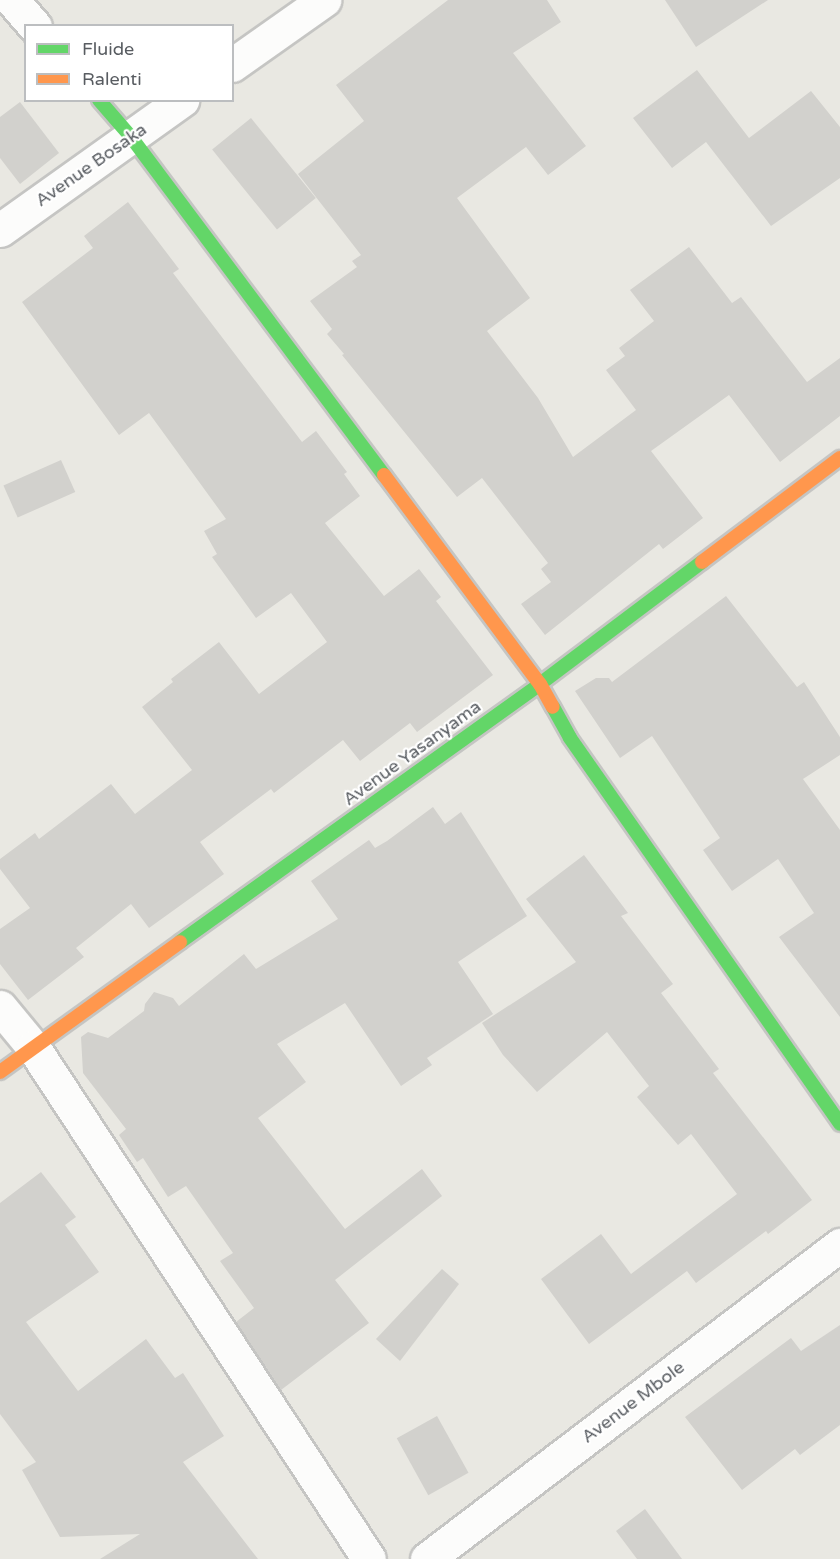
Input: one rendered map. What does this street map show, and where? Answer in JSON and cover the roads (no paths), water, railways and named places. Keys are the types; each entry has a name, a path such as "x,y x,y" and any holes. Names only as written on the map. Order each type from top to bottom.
{"street":[{"path":"12,0 32,24"},
{"path":"234,64 324,0"},
{"path":"101,102 131,137 540,684 570,738 840,1124"},
{"name":"Avenue Bosaka","path":"0,230 179,102"},
{"name":"Avenue Yasanyama","path":"0,1072 540,684 840,458"},
{"path":"0,1007 33,1047 369,1559"},
{"name":"Avenue Mbole","path":"427,1559 840,1245"}]}
